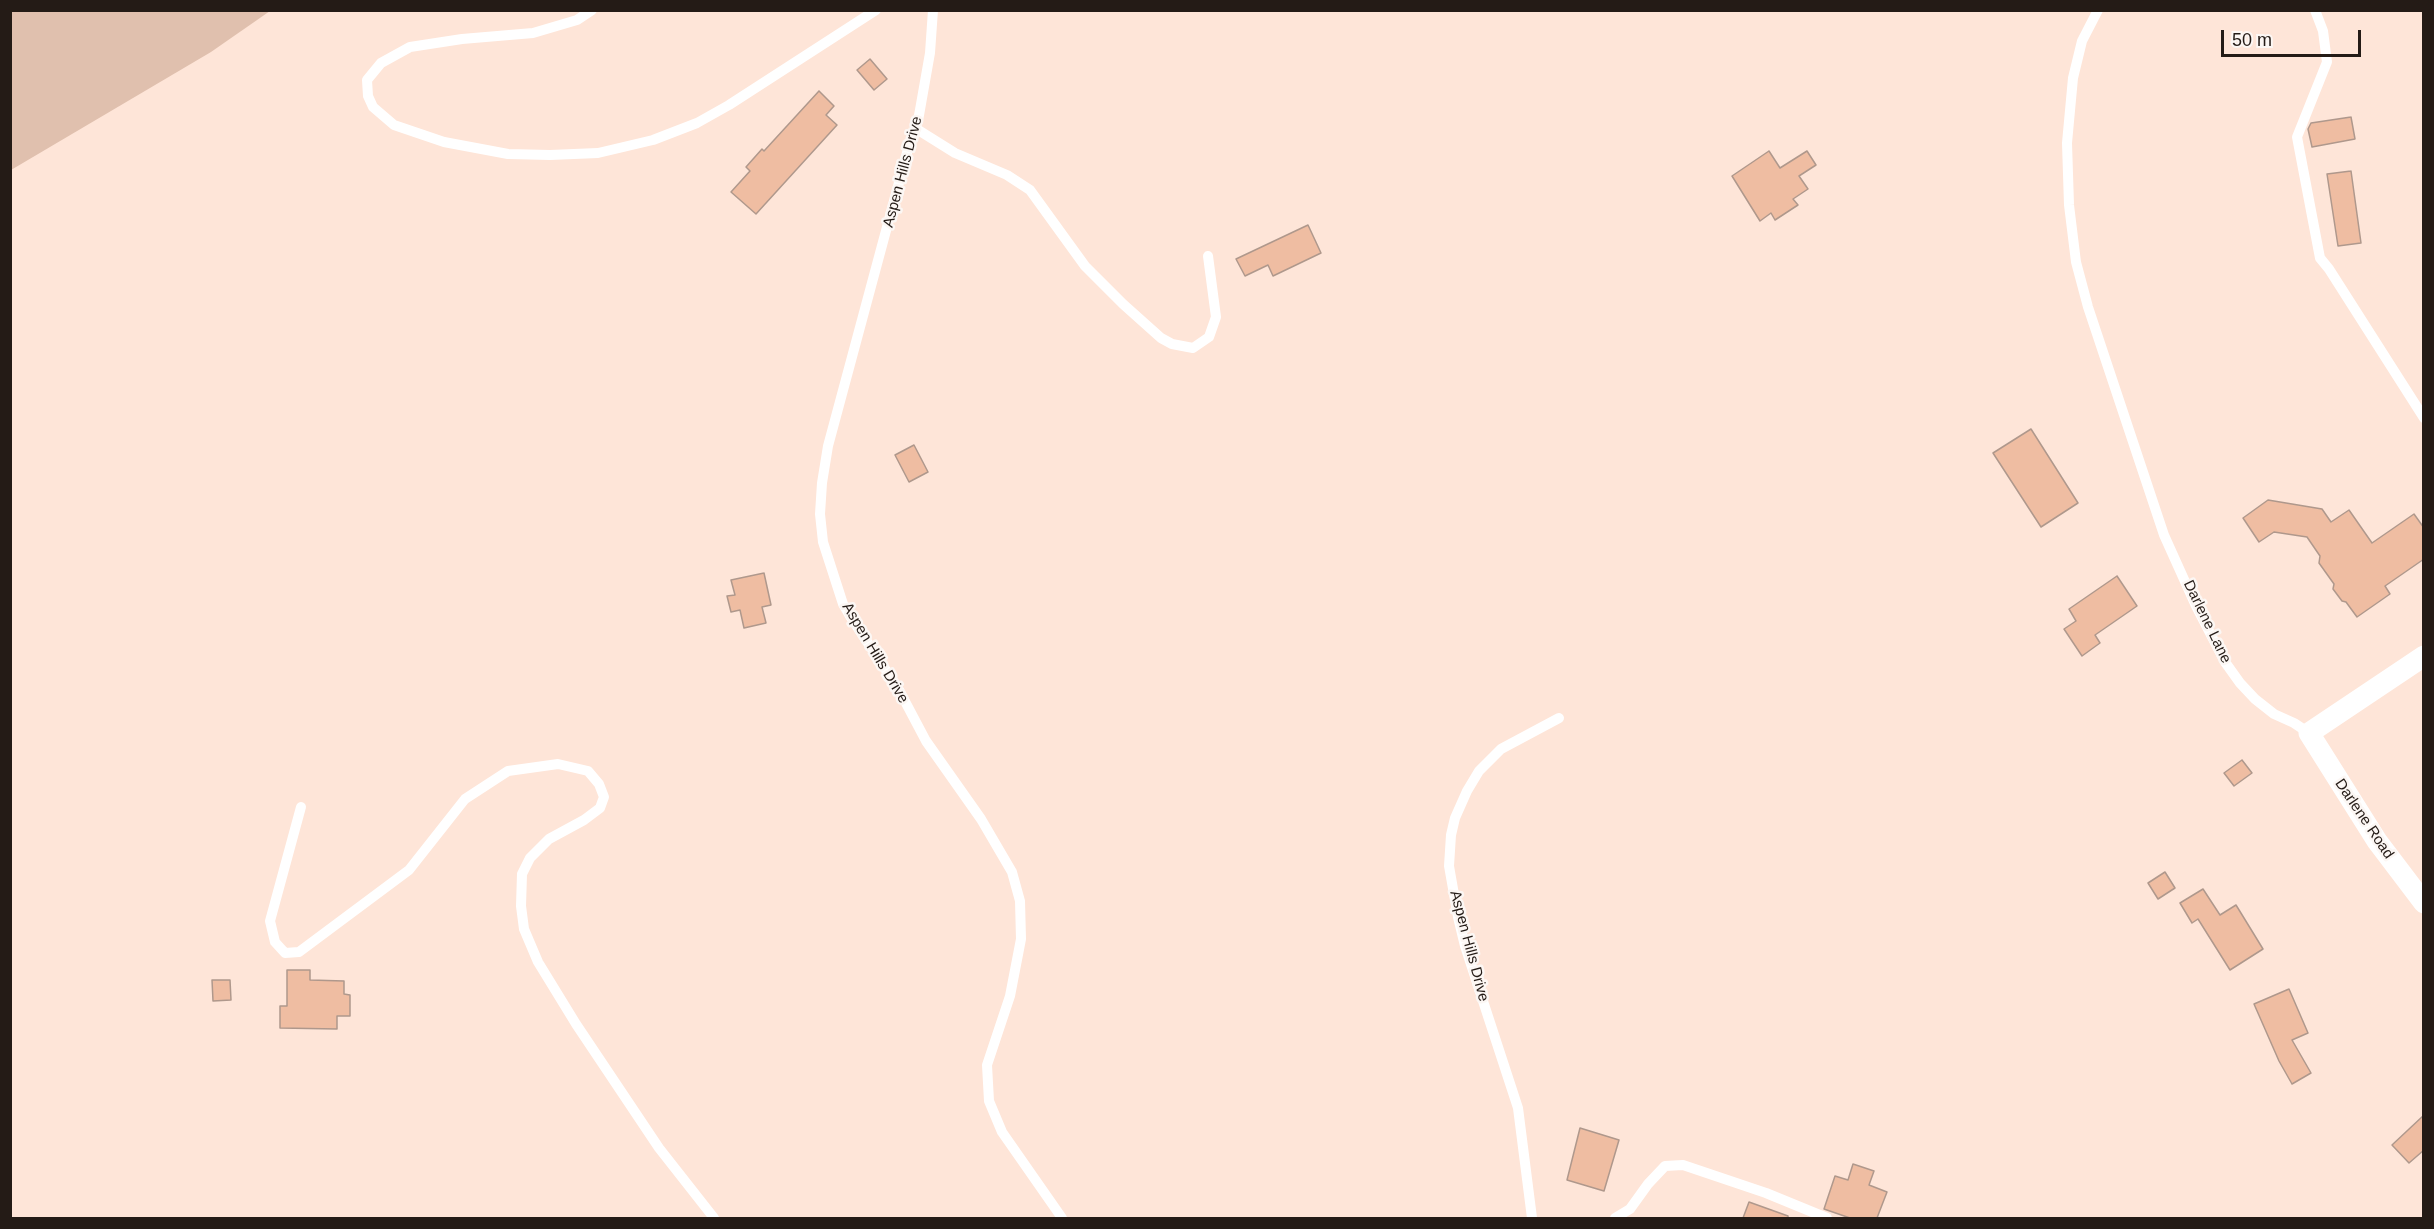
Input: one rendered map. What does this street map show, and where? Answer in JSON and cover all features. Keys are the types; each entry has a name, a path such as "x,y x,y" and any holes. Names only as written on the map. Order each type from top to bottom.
{"street":[{"path":"2308,733 2424,657"},
{"name":"Darlene Road","path":"2308,733 2377,841 2424,903"}],"lane":[{"path":"592,10 577,20 533,33 462,39 410,47 381,63 367,80 368,96 373,107 394,124 444,142 508,154 598,153 653,140 697,123 729,105 876,10"},
{"name":"Aspen Hills Drive","path":"933,10 930,53 915,128 828,446 821,493 823,542 843,604 898,690 926,741 981,819 1012,872 1020,901 1021,939 1010,996 987,1065 989,1101 1002,1132 1062,1218"},
{"name":"Darlene Lane","path":"2098,10 2082,41 2073,78 2067,143 2069,205 2076,262 2088,307 2161,520 2164,535 2196,606 2225,662 2255,699 2274,714 2294,723 2308,733"},
{"path":"2315,10 2324,31 2327,62 2297,137 2320,258 2330,268 2424,418"},
{"path":"915,128 955,153 1007,175 1030,190 1085,266 1130,311 1161,338 1172,344 1193,348 1209,337 1216,317 1208,256"},
{"name":"Aspen Hills Drive","path":"1532,1218 1518,1108 1466,946 1449,866 1451,835 1455,818 1467,790 1479,771 1502,749 1558,718"},
{"path":"301,807 270,921 274,942 285,953 299,952 409,870 465,799 508,771 558,764 588,771 599,784 604,797 600,808 584,820 549,839 530,858 522,874 521,906 524,929 538,962 576,1024 659,1148 714,1218"},
{"path":"1616,1218 1630,1209 1665,1166 1683,1165 1756,1189 1827,1218"}],"shaded area":[{"path":"10,11 270,11 211,52 11,170"}],"building":[{"path":"870,59 887,79 874,90 857,70"},
{"path":"819,91 834,106 826,115 837,125 756,214 731,192 750,171 746,167 762,149 764,151"},
{"path":"2351,117 2355,139 2312,147 2308,129 2311,123"},
{"path":"1769,151 1780,168 1807,151 1816,165 1799,176 1808,189 1793,199 1798,205 1775,220 1771,213 1760,221 1732,176"},
{"path":"2351,171 2361,243 2338,246 2327,174"},
{"path":"1308,225 1321,253 1273,276 1268,265 1245,276 1236,259"},
{"path":"2031,429 2078,503 2041,527 1993,453"},
{"path":"914,445 928,472 909,482 895,455"},
{"path":"2268,500 2322,509 2331,522 2349,510 2372,543 2414,514 2424,528 2424,559 2385,586 2390,594 2357,617 2333,589 2334,584 2319,563 2320,556 2307,537 2274,532 2259,542 2243,518"},
{"path":"764,573 771,605 762,607 766,623 744,628 740,610 731,612 727,596 735,595 731,580"},
{"path":"2117,576 2137,606 2095,635 2100,643 2082,656 2064,629 2076,621 2069,609"},
{"path":"2242,760 2252,773 2234,786 2224,773"},
{"path":"2165,872 2175,888 2158,899 2148,883"},
{"path":"2203,889 2220,915 2236,905 2263,949 2230,970 2198,919 2192,923 2180,903"},
{"path":"287,970 310,970 310,980 344,981 344,994 350,995 350,1016 337,1016 337,1029 280,1028 280,1006 287,1006"},
{"path":"212,980 230,980 231,1000 213,1001"},
{"path":"2289,989 2308,1033 2292,1040 2311,1073 2292,1084 2279,1061 2254,1004"},
{"path":"2424,1115 2424,1150 2409,1163 2392,1145"},
{"path":"1580,1128 1619,1140 1604,1191 1567,1180"},
{"path":"1853,1164 1874,1171 1869,1185 1887,1192 1877,1218 1850,1218 1824,1209 1835,1176 1848,1180"},
{"path":"1749,1202 1788,1216 1788,1218 1743,1218"}]}
